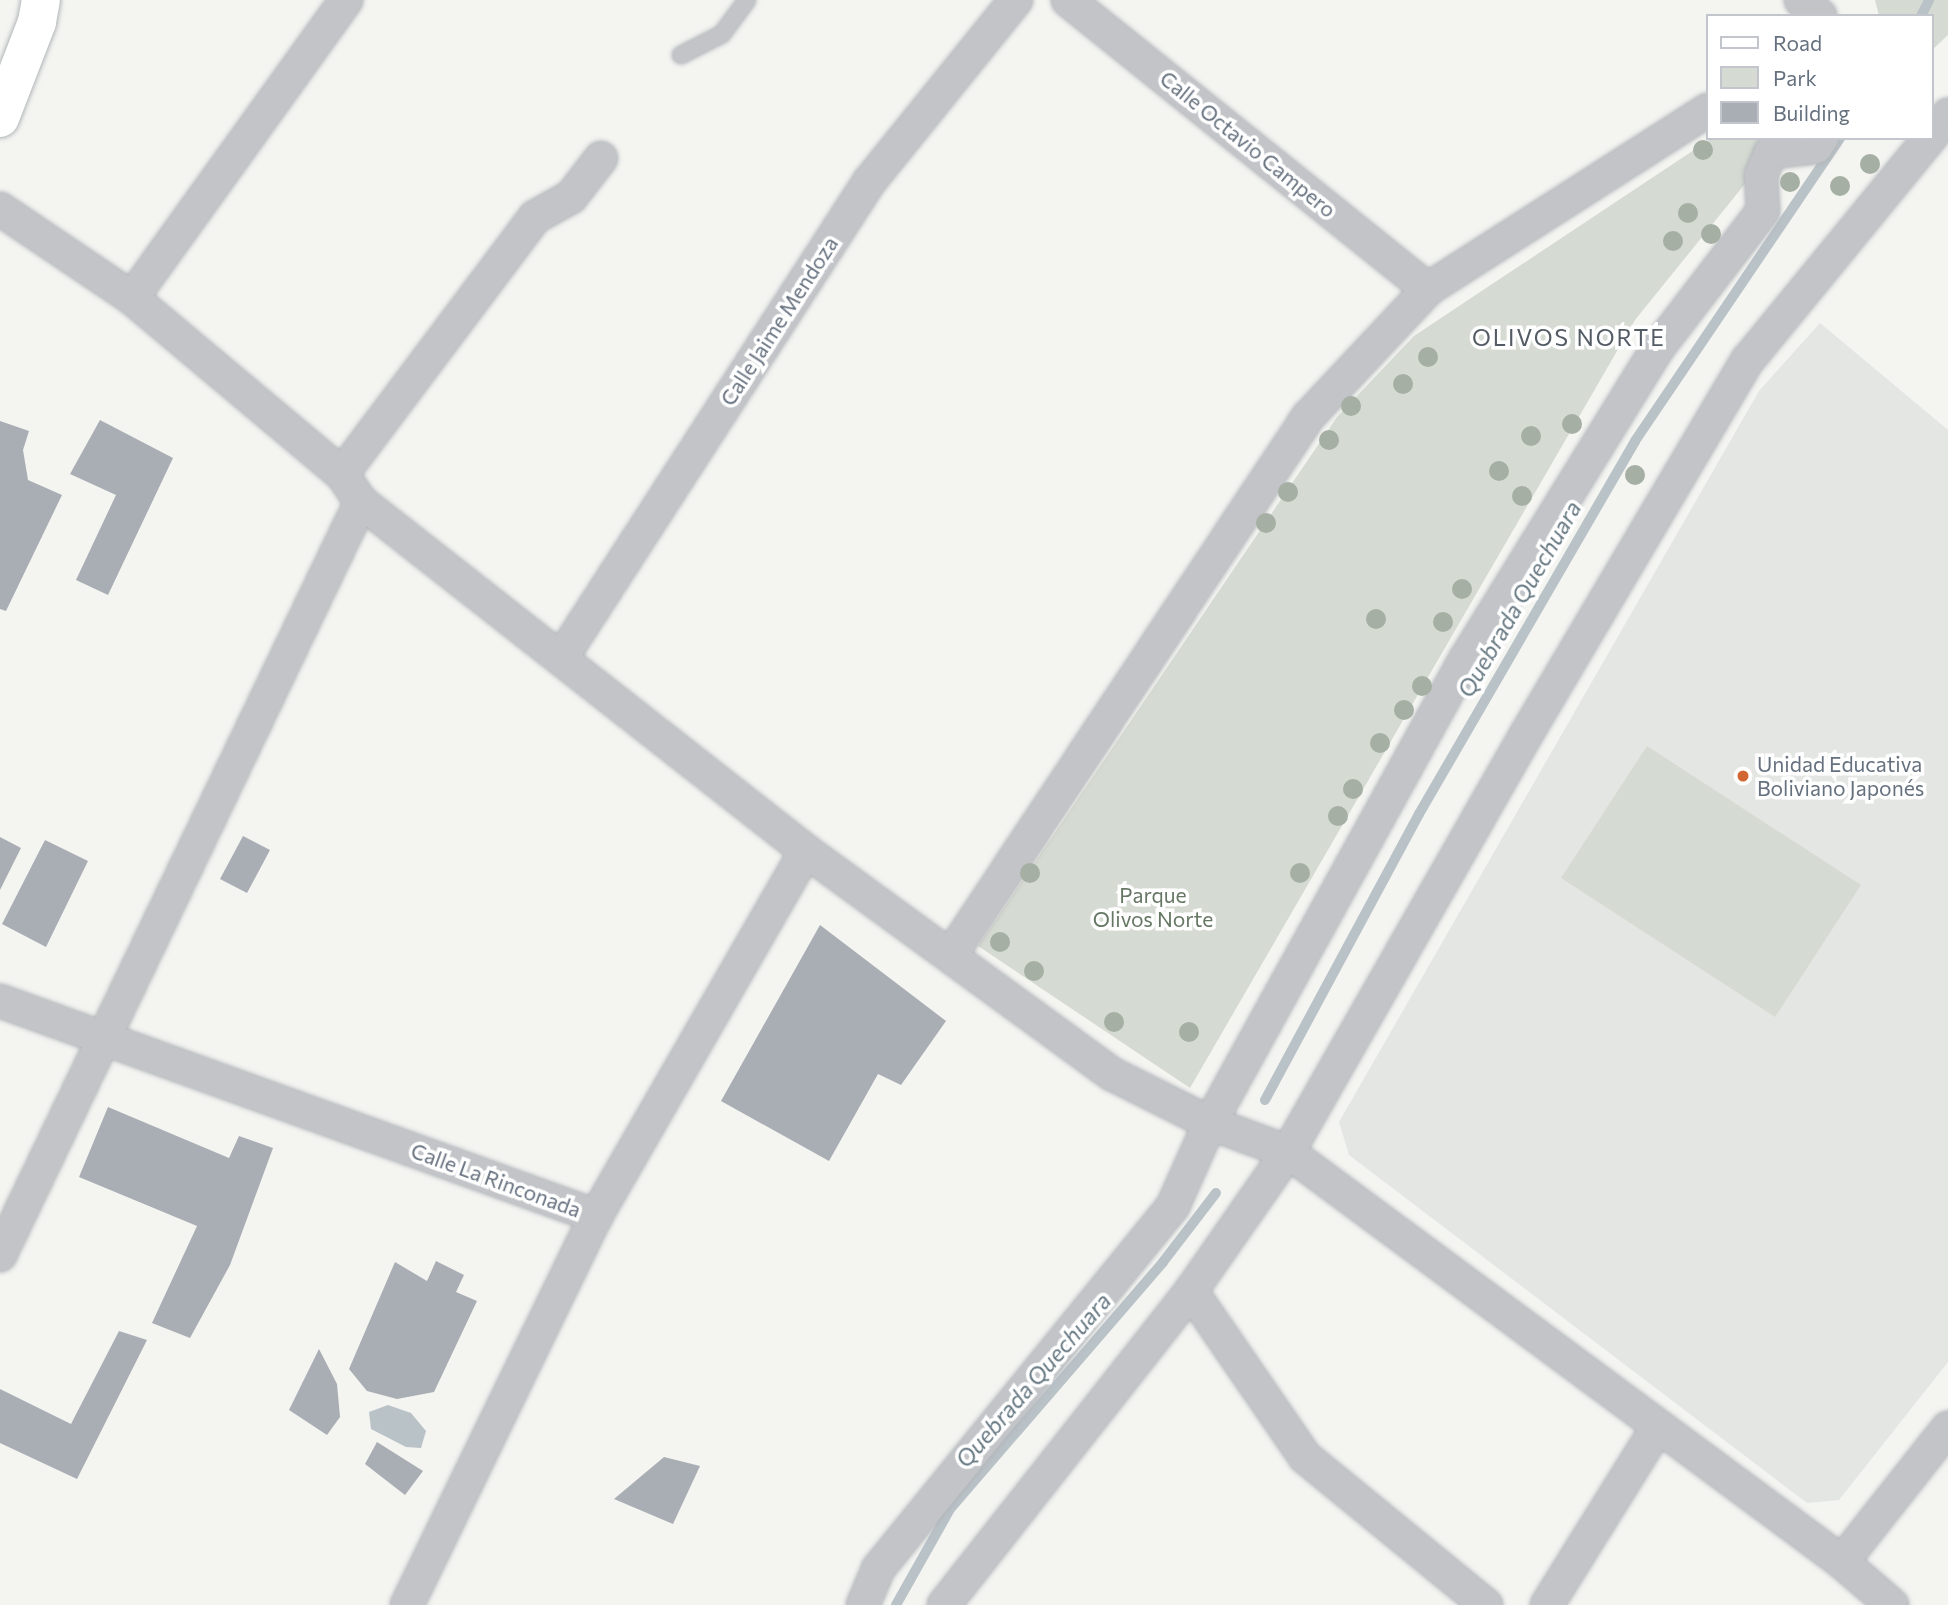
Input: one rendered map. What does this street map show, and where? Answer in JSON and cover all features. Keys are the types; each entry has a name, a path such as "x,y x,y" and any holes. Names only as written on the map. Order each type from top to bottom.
{"main road":[{"path":"0,118 37,22 41,0"}],"street":[{"path":"132,299 346,0"},
{"name":"Calle Jaime Mendoza","path":"562,657 869,182 1016,0"},
{"name":"Calle Octavio Campero","path":"1068,0 1427,289"},
{"path":"1801,0 1818,14"},
{"path":"951,955 1308,417 1427,289 1706,111"},
{"path":"1934,133 1948,116"},
{"path":"863,1605 878,1569 1173,1206 1210,1123 1465,660 1657,349 1763,211 1761,174 1770,152 1816,147 1821,140"},
{"path":"944,1605 1191,1291 1288,1152 1534,721 1748,360 1929,140"},
{"path":"342,474 535,216 570,197 601,158"},
{"path":"0,209 132,299 342,474 361,502 806,851 1112,1074 1210,1123 1288,1152 1842,1562 1892,1605"},
{"path":"0,1255 361,502"},
{"name":"Calle La Rinconada","path":"0,1001 596,1216 806,851"},
{"path":"407,1605 596,1216"},
{"path":"1191,1291 1305,1457 1486,1605"},
{"path":"1547,1605 1658,1427"},
{"path":"1842,1562 1948,1428"}],"lane":[{"path":"681,55 722,34 747,0"}],"shaded area":[{"name":"Unidad Educativa Boliviano Japonés","path":"1820,323 1948,430 1948,1362 1839,1500 1807,1503 1349,1155 1339,1122 1759,391"},
{"path":"388,1405 411,1413 426,1431 421,1448 406,1447 371,1429 369,1412"}],"green space":[{"path":"1875,0 1948,0 1948,35 1934,48 1934,14 1878,14"},
{"name":"Parque Olivos Norte","path":"1709,140 1780,140 1635,320 1190,1088 978,946 1337,417 1414,336"},
{"path":"1647,746 1861,885 1775,1017 1561,878"}],"building":[{"path":"100,420 173,458 108,595 76,580 116,495 70,474"},
{"path":"0,421 29,431 23,450 28,480 62,495 6,611 0,609"},
{"path":"243,836 270,850 247,893 220,879"},
{"path":"0,837 21,848 0,890"},
{"path":"45,840 88,861 46,947 2,924"},
{"path":"820,925 946,1021 901,1085 878,1074 829,1161 721,1101"},
{"path":"108,1107 229,1158 239,1136 273,1148 230,1265 190,1338 152,1323 197,1226 79,1177"},
{"path":"436,1261 464,1275 456,1292 477,1301 434,1392 397,1399 367,1391 349,1369 395,1262 427,1281"},
{"path":"119,1331 147,1340 77,1479 0,1443 0,1389 71,1424"},
{"path":"319,1349 337,1384 340,1417 327,1435 289,1410"},
{"path":"377,1442 423,1471 405,1495 365,1464"},
{"path":"664,1457 700,1466 673,1524 614,1499"}],"waterway":[{"name":"Quebrada Quechuara","path":"1922,14 1929,0"},
{"name":"Quebrada Quechuara","path":"1265,1100 1419,814 1635,441 1839,140"},
{"name":"Quebrada Quechuara","path":"896,1605 950,1509 1163,1262 1216,1193"}],"place":[{"name":"Unidad Educativa Boliviano Japonés","path":"1743,776"}],"district":[{"name":"OLIVOS NORTE","path":"1569,337"}]}
